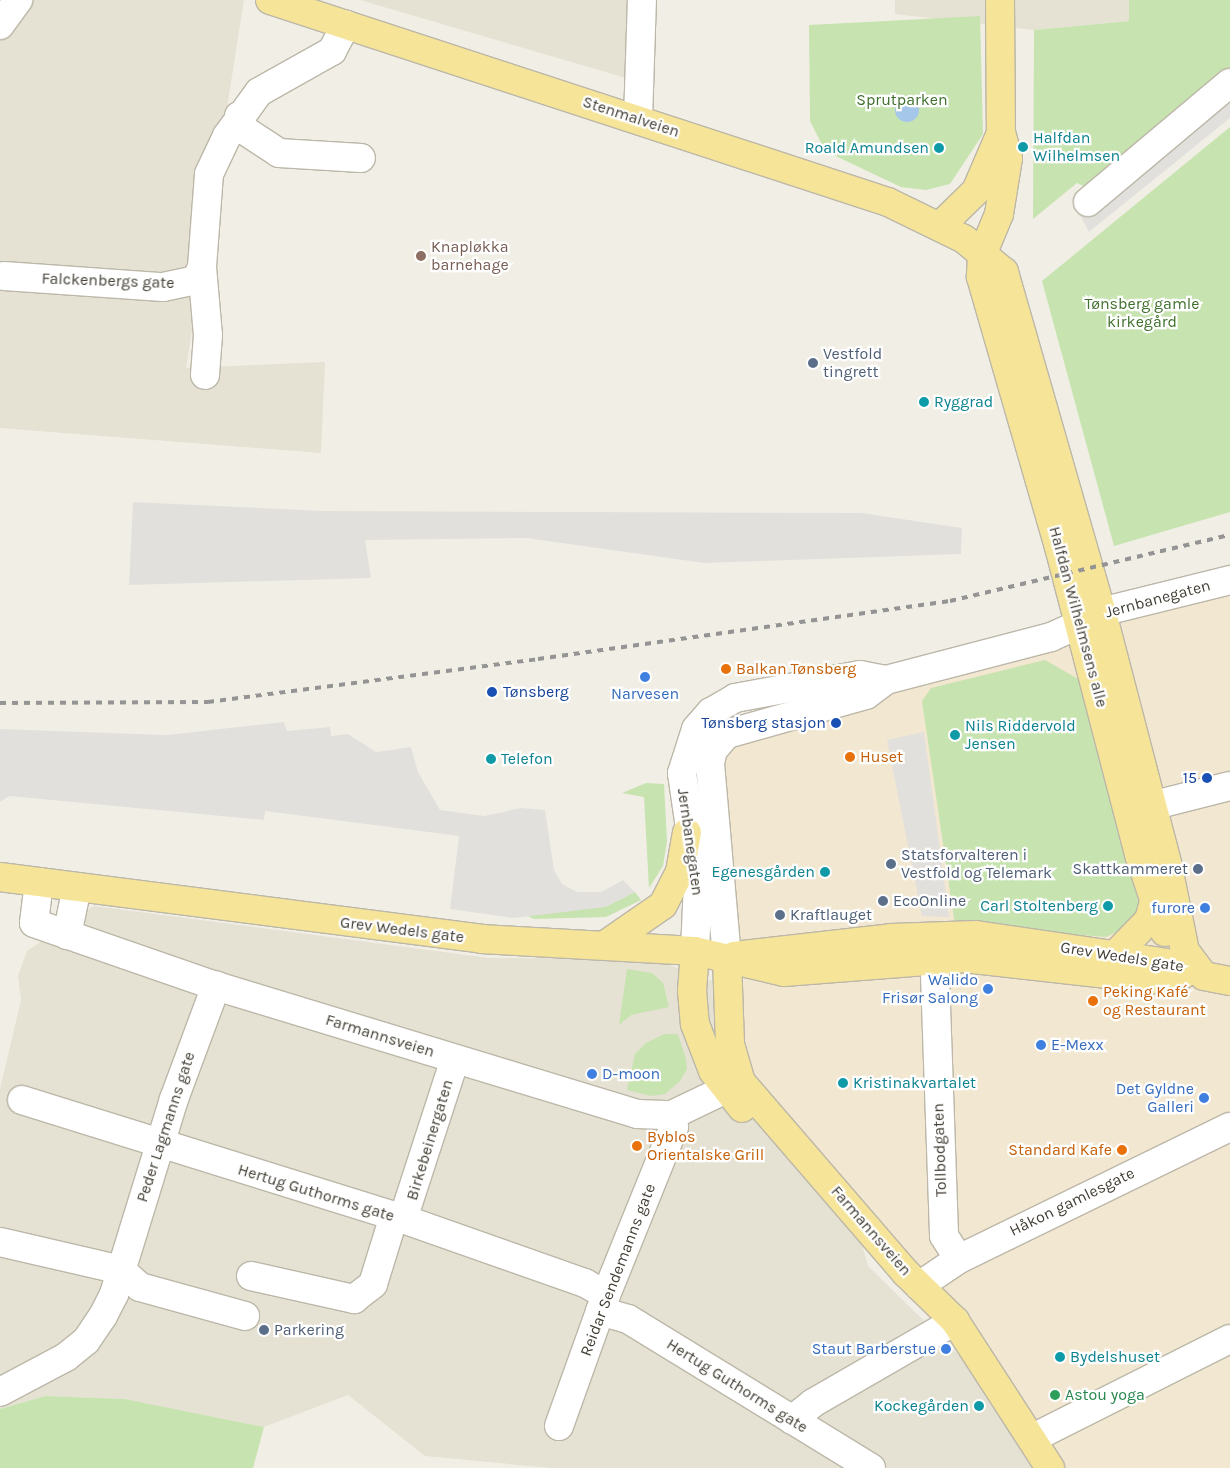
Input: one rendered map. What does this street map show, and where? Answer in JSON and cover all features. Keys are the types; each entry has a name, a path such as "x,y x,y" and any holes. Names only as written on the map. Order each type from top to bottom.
{"main road":[{"name":"Stenmalveien","path":"270,0 888,202 940,226 982,255"},
{"path":"982,255 1005,192 1008,158 1001,132 1000,0"},
{"path":"940,226 976,191 1001,132"},
{"name":"Halfdan Wilhelmsens alle","path":"982,255 1004,272 1091,618 1154,898 1183,970"},
{"name":"Halfdan Wilhelmsens alle","path":"1091,618 1151,806 1185,951 1183,970"},
{"path":"605,945 663,905 680,872 687,833"},
{"path":"0,877 77,887"},
{"name":"Grev Wedels gate","path":"77,887 481,939 695,951 784,972 964,958 1150,979 1183,970"},
{"path":"1116,954 1149,920 1154,898"},
{"name":"Grev Wedels gate","path":"727,958 772,949 937,936 976,935 1116,954 1183,970"},
{"name":"Farmannsveien","path":"695,951 692,991 695,1024 713,1071 734,1087 878,1258 919,1286"},
{"name":"Farmannsveien","path":"727,958 730,1044 734,1087"},
{"path":"1183,970 1214,981 1230,981"},
{"path":"1183,970 1204,997 1230,1000"},
{"path":"919,1286 955,1321 1033,1438 1050,1468"}],"street":[{"path":"0,25 18,0"},
{"path":"638,119 642,0"},
{"path":"205,375 208,335 202,267 209,174 239,116 269,85 332,51 346,24"},
{"path":"1088,202 1230,84"},
{"path":"239,116 244,130 279,153 361,158"},
{"name":"Falckenbergs gate","path":"4,276 163,286 190,283 202,267"},
{"name":"Jernbanegaten","path":"727,958 710,779 714,750 735,730 866,696 886,680 1051,637 1091,618 1230,580"},
{"name":"Jernbanegaten","path":"695,951 698,883 687,833 682,773 696,729 712,712 735,698 803,683 860,675 886,680"},
{"path":"1151,806 1230,786"},
{"name":"Farmannsveien","path":"39,882 34,923 216,986 638,1114 672,1115 734,1087"},
{"path":"67,935 77,887"},
{"name":"Tollbodgaten","path":"935,976 944,1236 959,1259"},
{"name":"Peder Lagmanns gate","path":"0,1392 66,1357 86,1341 114,1294 161,1145 216,986"},
{"name":"Birkebeinergaten","path":"250,1276 354,1300 373,1284 454,1059"},
{"name":"Hertug Guthorms gate","path":"22,1100 398,1218 585,1282 603,1303 870,1468"},
{"name":"Reidar Sendemanns gate","path":"560,1426 603,1303 674,1127 672,1115"},
{"name":"Håkon gamlesgate","path":"919,1286 959,1259 1230,1127"},
{"path":"0,1242 121,1270 140,1287 245,1316"},
{"path":"792,1420 813,1403 955,1321"},
{"path":"1033,1438 1230,1339"}],"shaded area":[{"path":"0,0 244,0 186,368 325,362 321,453 0,428"},
{"path":"360,0 650,0 650,85"},
{"path":"895,0 1129,0 1129,21 1034,30 895,14"},
{"path":"1230,91 1230,118 1089,232 1080,215"},
{"path":"133,502 324,511 862,513 962,528 961,554 704,563 526,538 365,540 371,578 129,585"},
{"path":"1230,595 1230,1468 1063,1468 889,1247 746,1084 723,749 1089,630"},
{"path":"284,722 287,731 330,727 331,736 348,734 376,752 411,747 418,772 440,810 484,816 521,808 545,810 554,870 562,884 577,892 601,892 623,880 635,892 605,907 514,918 450,909 459,836 265,811 264,820 9,796 0,802 0,729 167,735"},
{"path":"924,732 949,917 922,916 887,740"},
{"path":"94,906 489,958 653,959 734,989 850,1201 868,1266 1046,1440 1063,1468 551,1468 425,1456 348,1395 264,1427 125,1399 45,1396 0,1409 0,1089 21,1000 18,976 27,951"}],"green space":[{"path":"1129,0 1230,0 1230,81 1094,191 1077,183 1033,219 1034,30 1129,21"},
{"name":"Sprutparken","path":"980,16 983,134 950,184 926,190 901,187 825,151 810,121 809,25"},
{"name":"Tønsberg gamle kirkegård","path":"1230,127 1230,512 1114,546 1042,281"},
{"path":"1045,660 1087,684 1140,909 1123,929 1106,937 955,925 922,701 931,688"},
{"path":"646,783 664,784 667,841 663,866 649,888 644,797 622,793"},
{"path":"635,892 641,900 606,917 534,919 517,911 605,907"},
{"path":"627,969 652,973 663,983 669,1007 631,1015 619,1025"},
{"path":"665,1034 678,1034 686,1059 687,1069 680,1081 665,1094 651,1096 627,1090 635,1054 646,1043"},
{"path":"45,1396 125,1399 264,1427 253,1468 0,1468 0,1409"}],"water":[{"path":"907,98 916,101 919,110 916,119 907,122 898,119 895,110 898,101"}],"railway":[{"path":"0,703 208,702 538,659 950,601 1230,535"}],"place":[{"name":"Halfdan Wilhelmsen","path":"1023,147"},
{"name":"Roald Amundsen","path":"939,148"},
{"name":"Knapløkka barnehage","path":"421,256"},
{"name":"Vestfold tingrett","path":"813,363"},
{"name":"Ryggrad","path":"924,402"},
{"name":"Balkan Tønsberg","path":"726,669"},
{"name":"Narvesen","path":"645,677"},
{"name":"Tønsberg","path":"492,692"},
{"name":"Tønsberg stasjon","path":"836,723"},
{"name":"Nils Riddervold Jensen","path":"955,735"},
{"name":"Huset","path":"850,757"},
{"name":"Telefon","path":"491,759"},
{"name":"15","path":"1207,778"},
{"name":"Statsforvalteren i Vestfold og Telemark","path":"891,864"},
{"name":"Skattkammeret","path":"1198,869"},
{"name":"Egenesgården","path":"825,872"},
{"name":"EcoOnline","path":"883,901"},
{"name":"Carl Stoltenberg","path":"1108,906"},
{"name":"furore","path":"1205,908"},
{"name":"Kraftlauget","path":"780,915"},
{"name":"Walido Frisør Salong","path":"988,989"},
{"name":"Peking Kafé og Restaurant","path":"1093,1001"},
{"name":"E-Mexx","path":"1041,1045"},
{"name":"D-moon","path":"592,1074"},
{"name":"Kristinakvartalet","path":"843,1083"},
{"name":"Det Gyldne Galleri","path":"1204,1098"},
{"name":"Byblos Orientalske Grill","path":"637,1146"},
{"name":"Standard Kafe","path":"1122,1150"},
{"name":"Parkering","path":"264,1330"},
{"name":"Staut Barberstue","path":"946,1349"},
{"name":"Bydelshuset","path":"1060,1357"},
{"name":"Astou yoga","path":"1055,1395"},
{"name":"Kockegården","path":"979,1406"}]}
